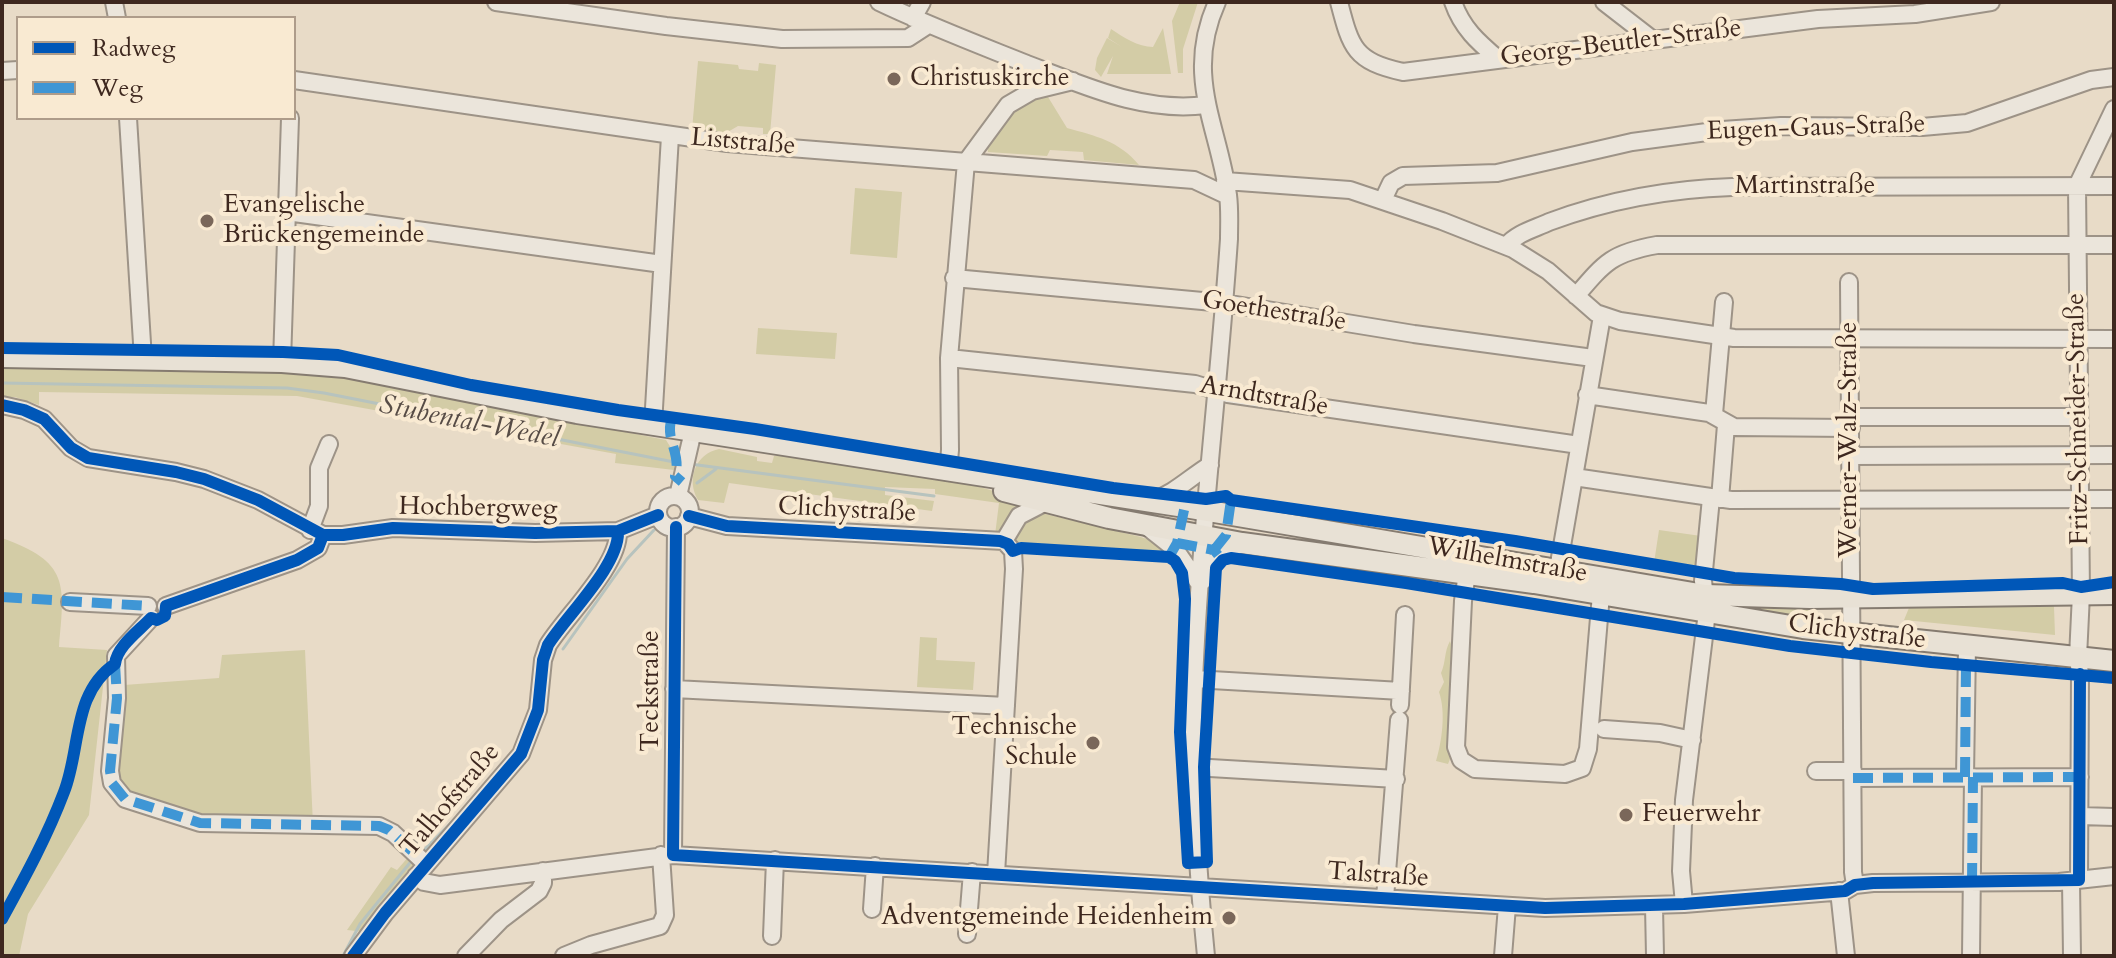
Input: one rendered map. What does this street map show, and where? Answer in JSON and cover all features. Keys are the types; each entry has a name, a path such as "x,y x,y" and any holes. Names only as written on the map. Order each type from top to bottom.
{"main road":[{"name":"Wilhelmstraße","path":"2,357 282,362 345,367 508,401 954,473 1152,501 1558,569 1706,604 1810,598 2114,594"},
{"name":"Clichystraße","path":"954,473 1046,502 1242,543 1601,594 1706,604 1803,628 2114,661"},
{"path":"1803,628 1817,614 1810,598"}],"street":[{"path":"496,2 782,39 908,38 920,21 922,2"},
{"path":"879,2 1104,94 1156,106 1206,105"},
{"path":"1206,956 1193,767 1194,679 1229,239 1226,188 1206,105 1202,74 1206,35 1217,2"},
{"name":"Georg-Beutler-Straße","path":"1339,2 1355,49 1374,65 1403,72 1818,19 1915,14 1991,2"},
{"path":"1453,2 1459,19 1473,37 1498,59"},
{"path":"1604,2 1653,40"},
{"name":"Eugen-Gaus-Straße","path":"1383,200 1391,183 1403,176 1497,173 1673,136 1781,126 1922,127 1967,123 2091,80 2114,77"},
{"name":"Liststraße","path":"296,80 727,143 1194,180 1226,188"},
{"path":"954,473 950,450 949,358 966,162 1008,105 1032,91 1073,81"},
{"name":"Fritz-Schneider-Straße","path":"2072,956 2080,816 2077,186 2114,109"},
{"path":"128,120 143,359"},
{"path":"282,362 290,120"},
{"path":"653,425 670,136"},
{"path":"1194,180 1205,173 1218,154"},
{"name":"Martinstraße","path":"1506,246 1523,233 1576,213 1622,200 1680,190 2114,186"},
{"path":"1226,188 1350,190 1506,246 1548,271 1602,316 1721,337 2114,339"},
{"path":"287,212 662,264"},
{"path":"1576,296 1607,261 1629,251 1657,245 2114,245"},
{"name":"Goethestraße","path":"954,278 1224,303 1414,334 1593,358"},
{"name":"Werner-Walz-Straße","path":"1849,282 1855,885"},
{"path":"1684,904 1682,845 1706,604 1703,575 1716,498 1724,302"},
{"path":"1558,569 1602,316"},
{"name":"Arndtstraße","path":"949,358 1180,382 1217,392 1579,445"},
{"path":"1587,395 1720,420 1738,428 2079,417"},
{"path":"2,405 44,419 71,448 88,458 204,479 258,500 316,532"},
{"path":"678,496 693,431"},
{"path":"329,444 319,468 318,548 297,560 166,606 156,600 116,656 112,783 125,799 200,823 379,826 389,830 419,863"},
{"path":"1851,456 2114,455"},
{"path":"1152,501 1177,491 1210,465"},
{"path":"1574,477 1716,498 2114,499"},
{"path":"678,496 688,504 689,516 683,525 665,525 658,515 659,506 664,499 678,496"},
{"path":"996,874 1014,554 1004,541 1019,516 1046,502"},
{"path":"618,531 658,515"},
{"name":"Clichystraße","path":"689,516 727,526 1004,541"},
{"path":"1145,525 1175,549 1200,586"},
{"name":"Teckstraße","path":"564,956 591,945 660,926 665,915 674,689 676,527"},
{"name":"Hochbergweg","path":"316,532 343,535 393,528 535,533 618,531"},
{"name":"Talhofstraße","path":"353,956 419,863 521,754 538,710 543,660 548,645 610,561 619,543 618,531"},
{"path":"1200,586 1213,561 1227,549 1242,543"},
{"path":"1467,573 1456,747 1461,760 1475,769 1565,774 1582,768 1588,749 1601,594"},
{"path":"70,602 150,612"},
{"path":"1385,898 1396,779 1405,615"},
{"path":"1967,646 1971,956"},
{"path":"1194,679 1400,705"},
{"path":"674,689 1006,706"},
{"path":"1604,729 1660,733 1692,740"},
{"path":"1193,767 1396,779"},
{"path":"1816,771 1969,777 2080,777"},
{"path":"2080,816 2114,817"},
{"name":"Talstraße","path":"419,863 424,882 440,885 667,855 1574,908 1684,904 1839,891 1855,885 2075,881 2114,876"},
{"path":"772,936 775,860"},
{"path":"872,909 875,866"},
{"path":"466,956 501,920 539,891 543,871"},
{"path":"967,934 972,872"},
{"path":"1839,891 1846,956"},
{"path":"1503,956 1507,906"},
{"path":"1654,906 1655,956"}],"shaded area":[{"path":"1180,2 1198,2 1183,49 1183,73 1178,73 1172,21"},
{"path":"1163,28 1171,74 1107,74 1113,56 1101,77 1095,70 1107,38 1122,47 1108,38 1111,29 1136,43 1153,47"},
{"path":"698,61 738,65 739,69 758,71 759,63 776,65 770,134 763,134 763,128 738,126 726,133 692,130"},
{"path":"1045,92 1067,128 1115,145 1139,165 1084,160 1083,152 1050,150 1047,156 988,152 987,146 1010,108"},
{"path":"855,188 902,192 897,258 850,254"},
{"path":"758,328 837,333 835,359 756,354"},
{"path":"2,365 277,370 369,381 666,440 674,454 675,465 674,470 615,463 616,454 297,396 39,392 39,405 15,397 2,397"},
{"path":"719,449 772,463 774,456 795,456 912,473 972,485 1025,502 1004,530 995,535 999,503 935,494 935,489 885,487 885,495 934,501 932,511 729,483 724,503 698,500 693,484 695,469 704,456"},
{"path":"1037,512 1166,546 1160,555 1028,547 1015,543 1016,529"},
{"path":"1659,530 1701,536 1698,570 1654,563"},
{"path":"2,538 40,556 58,578 62,606 59,647 107,650 89,815 28,914 19,956 2,956"},
{"path":"2052,602 2055,635 1904,620 1911,603"},
{"path":"1717,605 1808,606 1811,613 1808,619"},
{"path":"920,637 937,638 936,660 975,662 973,690 917,687"},
{"path":"1450,641 1454,653 1454,706 1448,738 1448,764 1436,761 1442,726 1439,692 1444,682 1441,673"},
{"path":"305,650 313,825 228,825 125,799 110,771 124,685 219,678 222,655"},
{"path":"410,855 414,864 412,872 365,932 347,930 391,867 397,870"}],"waterway":[{"name":"Stubental-Wedel","path":"2,383 287,388 679,463"},
{"name":"Stubental-Wedel","path":"690,464 934,496"},
{"path":"697,483 716,469"},
{"path":"563,649 627,559 654,530"},
{"path":"422,852 456,818"},
{"path":"343,956 360,924 413,859"}],"marked path":[{"path":"672,417 670,433 677,467 675,476 682,482"},
{"path":"1169,557 1177,543 1187,496"},
{"path":"1214,550 1226,535 1231,500"},
{"path":"1177,543 1214,550 1218,555"},
{"path":"2,597 148,606"},
{"path":"115,664 117,698 110,771 112,783 125,799 200,823 379,826 389,830 412,851"},
{"path":"1965,777 1966,664"},
{"path":"1972,883 1973,777"},
{"path":"1853,778 2080,777"}],"cycle path":[{"path":"2,348 338,355 471,385 618,410 755,429 1113,488 1206,499 1226,496 1231,500 1515,541 1734,578 1841,584 1873,589 2063,583 2081,587 2114,582"},
{"path":"2,405 44,419 71,448 88,458 204,479 258,500 323,535 393,528 535,533 618,531 658,515"},
{"path":"689,516 727,526 1000,541 1008,544 1013,551 1021,548 1169,557 1175,561 1182,573 1185,599 1180,732 1188,863 1207,862 1204,767 1216,568 1223,560 1231,558 1406,583 1790,646 2114,678"},
{"path":"676,527 673,855 1545,908 1684,904 1845,891 1855,885 1873,883 2079,880 2080,674"},
{"path":"353,956 385,913 521,754 538,710 543,660 548,645 601,574 616,544 618,531"},
{"path":"2,919 43,841 64,792 84,706 91,690 115,664 124,645 151,618 157,620 165,616 166,606 297,560 318,548 323,535"}],"place":[{"name":"Christuskirche","path":"894,79"},
{"name":"Evangelische Brückengemeinde","path":"207,221"},
{"name":"Technische Schule","path":"1093,743"},
{"name":"Feuerwehr","path":"1626,815"},
{"name":"Adventgemeinde Heidenheim","path":"1229,918"}]}
